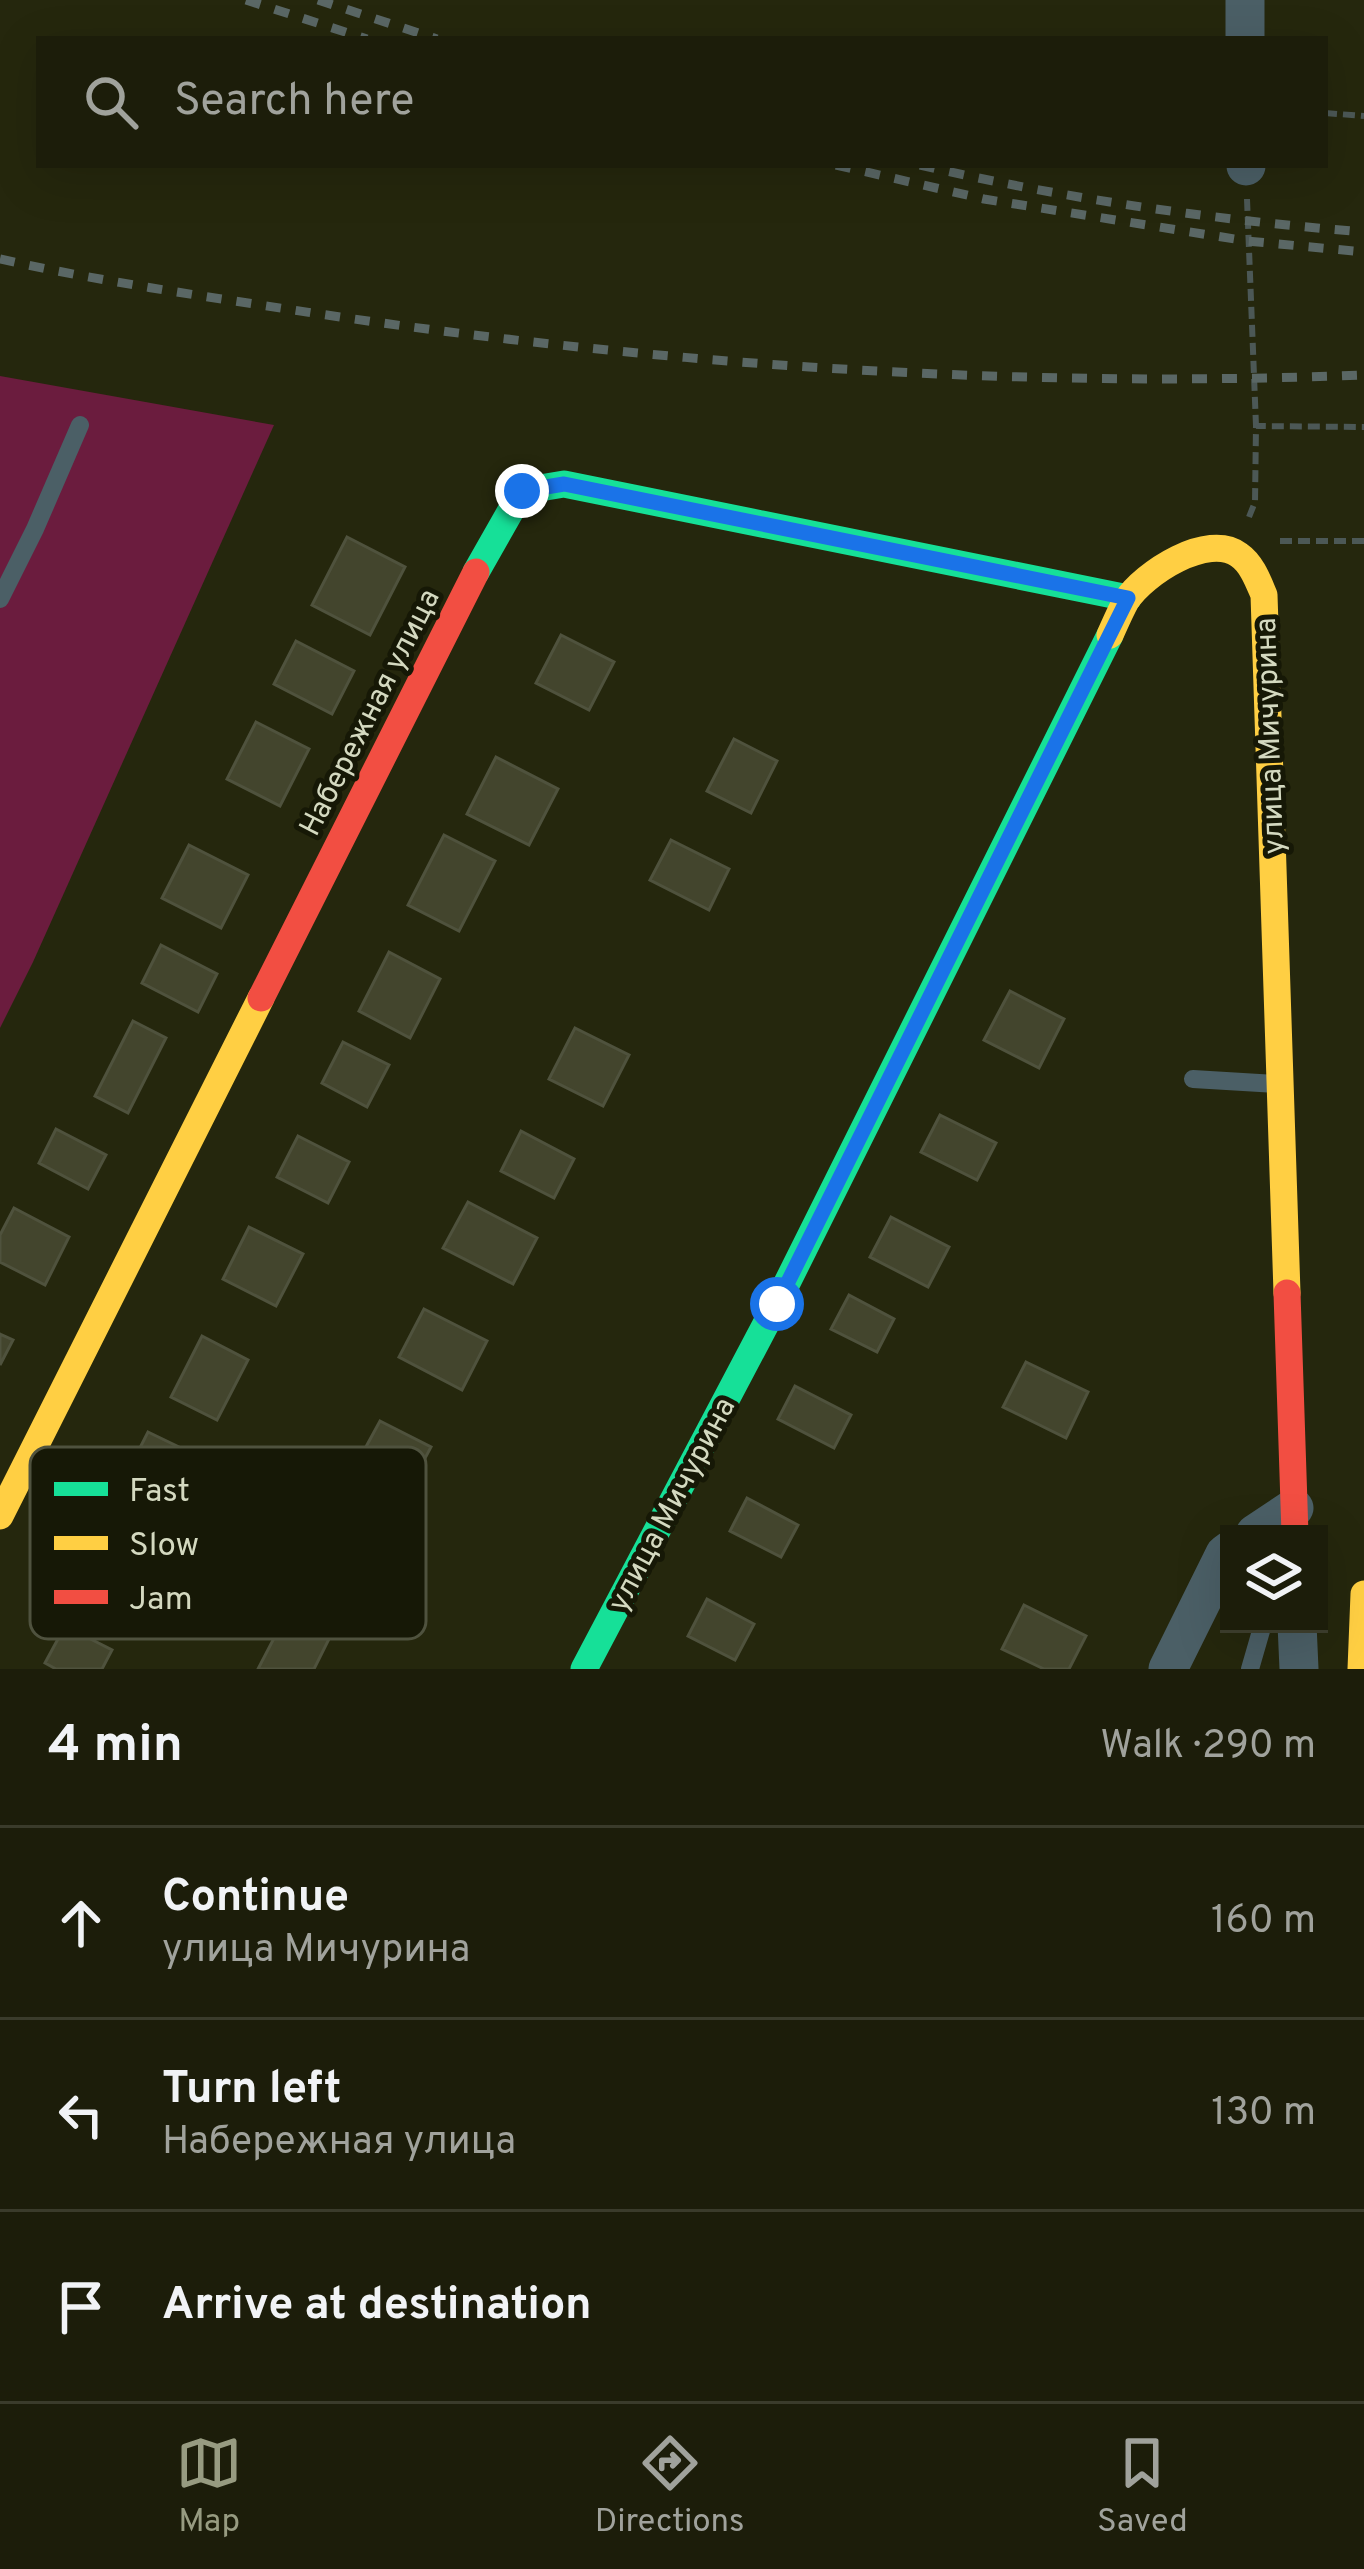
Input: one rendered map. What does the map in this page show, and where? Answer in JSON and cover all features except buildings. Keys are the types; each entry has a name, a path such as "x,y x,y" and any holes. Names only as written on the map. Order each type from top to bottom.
{"main road":[{"name":"Набережная улица","path":"35,1447 488,549 522,491 564,484 1128,598"},
{"name":"улица Мичурина","path":"584,1669 777,1304 1128,598 1183,555 1217,548 1235,551 1255,572 1264,595 1292,1525"},
{"name":"Набережная улица","path":"0,1516 30,1457"},
{"path":"1361,1669 1364,1594"}],"street":[{"path":"1245,0 1245,36"},
{"path":"1168,1669 1220,1564"},
{"path":"1298,1633 1299,1669"}],"lane":[{"path":"0,599 80,425"},
{"path":"1193,1079 1280,1084"},
{"path":"1250,1669 1260,1633"}],"path":[{"path":"1328,113 1364,116"},
{"path":"1235,551 1255,502 1246,168"},
{"path":"1256,426 1364,427"},
{"path":"1285,540 1364,541"}],"shaded area":[{"path":"0,376 274,425 0,1028"}],"railway":[{"path":"246,0 358,36"},
{"path":"318,0 428,36"},
{"path":"849,168 984,199 1247,241 1364,252"},
{"path":"934,168 1140,207 1364,232"},
{"path":"0,259 313,313 706,359 1101,379 1364,375"}],"traffic: fast":[{"path":"476,572 522,491 564,484 1128,598"},
{"path":"584,1669 777,1303 1110,635"}],"traffic: slow":[{"path":"1110,635 1135,590 1161,568 1194,552 1226,549 1239,555 1264,595 1287,1293"},
{"path":"35,1447 261,998"},
{"path":"0,1516 30,1456"},
{"path":"1361,1669 1364,1594"}],"traffic: jam":[{"path":"261,998 476,572"},
{"path":"1287,1293 1295,1525"}],"route":[{"path":"522,491 564,484 1128,598 777,1304"}]}
